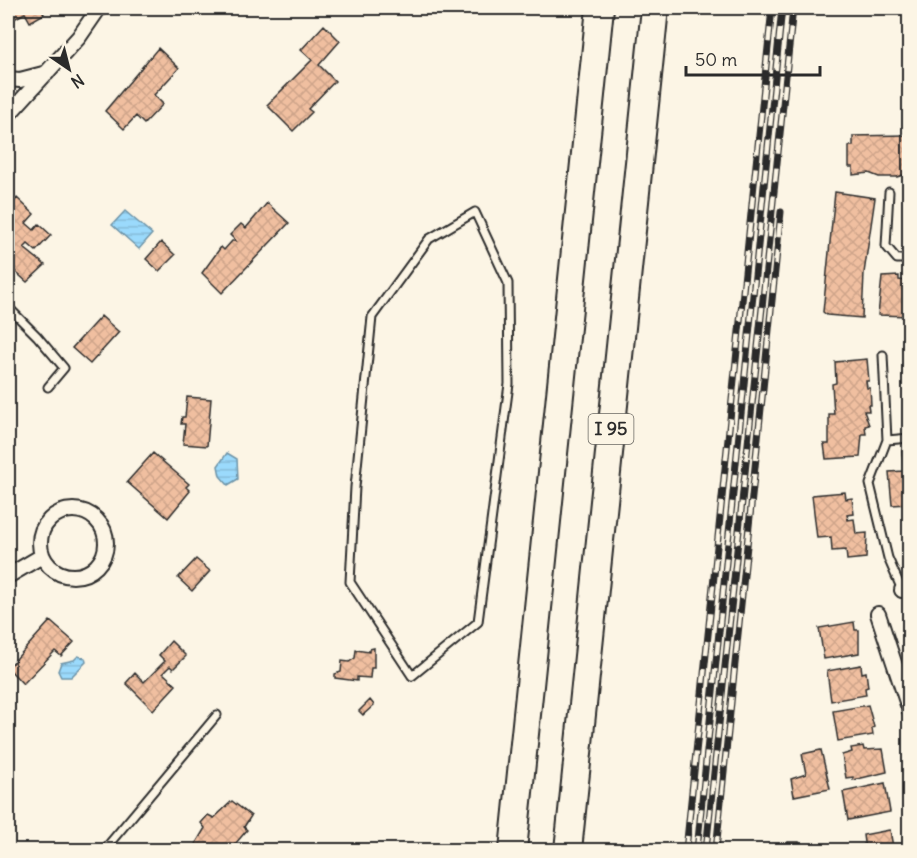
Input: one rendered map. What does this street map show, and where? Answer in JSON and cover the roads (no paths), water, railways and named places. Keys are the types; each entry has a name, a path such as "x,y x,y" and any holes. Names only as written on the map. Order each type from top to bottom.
{"highway":[{"path":"513,850 600,8"},
{"name":"I 95","path":"568,850 655,8"},
{"path":"582,850 587,665"}],"street":[{"path":"8,115 79,37 99,8"},
{"path":"8,79 20,80 47,73"},
{"path":"66,510 91,515 100,524 105,535 106,546 102,559 95,567 81,575 61,574 50,567 42,555 39,544 43,528 50,518 66,510"},
{"path":"8,576 42,555"},
{"path":"878,614 909,711"}],"lane":[{"path":"889,192 886,246 897,259 909,260"},
{"path":"475,212 508,283 509,384 478,622 412,676 350,582 355,487 372,317 429,239 475,212"},
{"path":"8,307 64,368 48,387"},
{"path":"883,355 887,440 870,484 888,558 906,589"},
{"path":"887,440 909,438"},
{"path":"104,850 217,715"}],"water":[{"path":"125,211 152,234 139,249 112,225"},
{"path":"227,453 237,459 238,479 228,485 220,476 218,466"},
{"path":"78,656 85,658 86,662 71,677 61,677 58,671 61,663 74,660"}],"railway":[{"path":"686,850 772,8"},
{"path":"697,850 782,8"},
{"path":"706,850 793,8"},
{"path":"716,850 781,212"}]}
